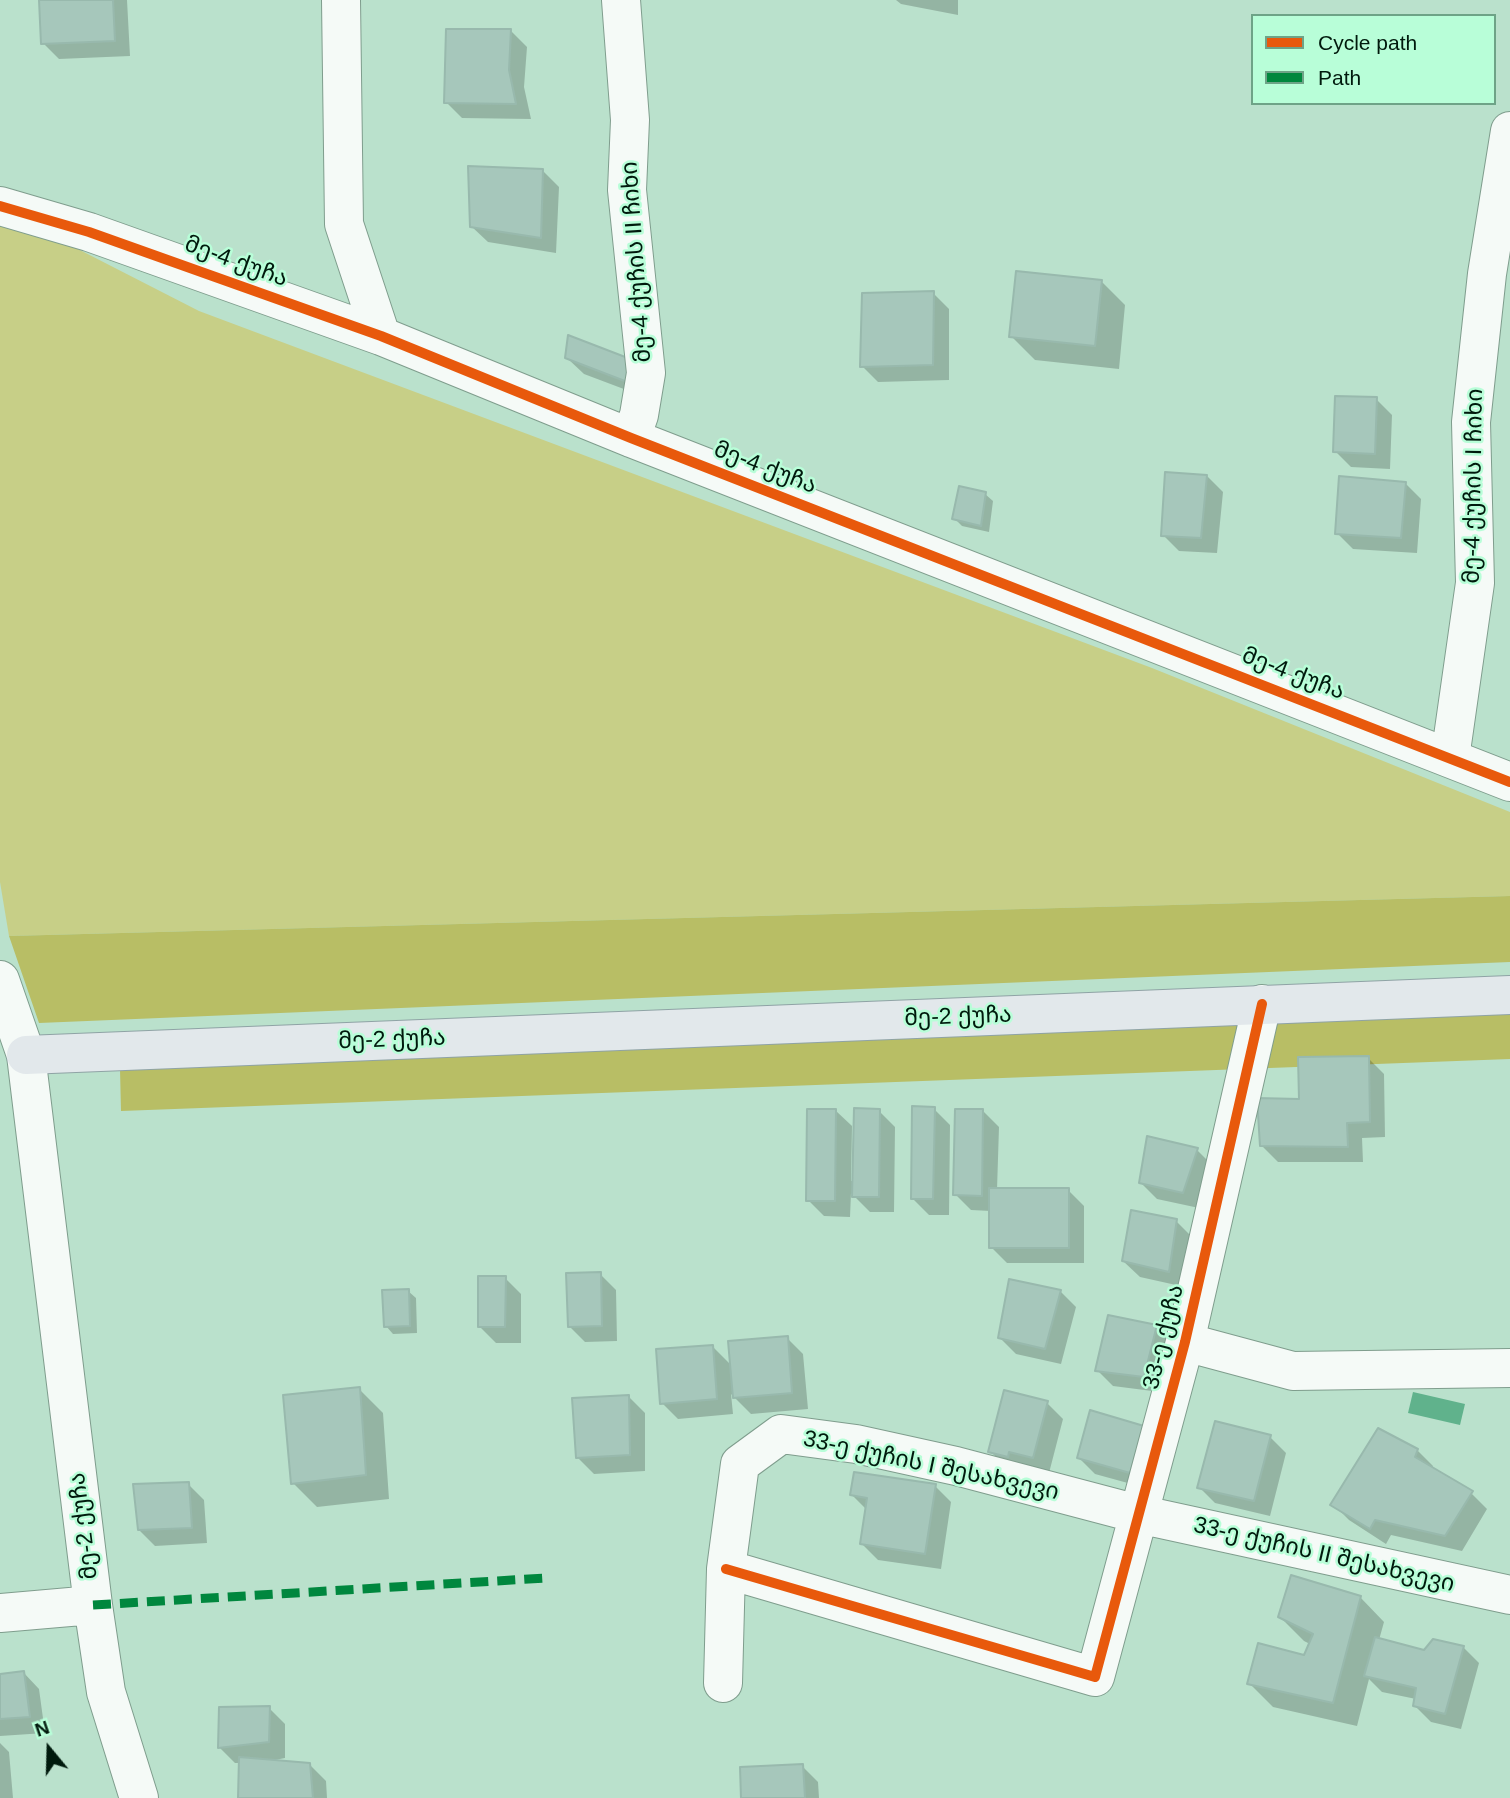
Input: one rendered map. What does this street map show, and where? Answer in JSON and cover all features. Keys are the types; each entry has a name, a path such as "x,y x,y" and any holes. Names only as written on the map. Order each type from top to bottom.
{"main road":[{"name":"მე-2 ქუჩა","path":"13,1056 1510,995"}],"street":[{"path":"341,0 344,224 381,336"},
{"name":"მე-4 ქუჩის II ჩიხი","path":"621,0 630,120 627,190 646,373 639,415 631,438"},
{"name":"მე-4 ქუჩის I ჩიხი","path":"1450,758 1475,583 1471,422 1487,274 1510,131"},
{"name":"მე-4 ქუჩა","path":"0,206 89,232 381,336 631,438 1510,782"},
{"path":"0,980 13,1056"},
{"name":"33-ე ქუჩა","path":"726,1569 1094,1676 1185,1342 1262,1004"},
{"name":"მე-2 ქუჩა","path":"13,1056 106,1692 139,1798"},
{"path":"1185,1342 1293,1371 1510,1368"},
{"name":"33-ე ქუჩის I შესახვევი","path":"723,1683 726,1569 740,1464 781,1434 856,1444 956,1466 1138,1514"},
{"name":"33-ე ქუჩის II შესახვევი","path":"1138,1514 1510,1595"},
{"path":"0,1613 93,1605"}],"shaded area":[{"path":"0,225 72,246 199,311 1152,668 1510,812 1510,896 9,936 0,882"},
{"path":"1510,896 1510,962 39,1023 9,936"},
{"path":"1510,1012 1510,1059 121,1111 120,1069"},
{"path":"1413,1392 1465,1404 1460,1425 1408,1413"}],"building":[{"path":"39,0 113,0 115,41 41,44"},
{"path":"446,29 511,29 509,70 516,104 444,103"},
{"path":"468,166 543,169 541,238 470,227"},
{"path":"1016,271 1102,280 1095,346 1009,337"},
{"path":"934,291 933,365 860,367 862,293"},
{"path":"568,335 633,360 630,383 565,358"},
{"path":"1335,396 1377,397 1375,454 1333,452"},
{"path":"1165,472 1207,475 1201,538 1161,536"},
{"path":"1339,476 1406,482 1401,538 1335,534"},
{"path":"959,486 986,492 981,526 952,519"},
{"path":"1369,1056 1370,1122 1347,1123 1348,1147 1260,1146 1257,1098 1299,1099 1298,1057"},
{"path":"912,1106 935,1107 933,1199 911,1199"},
{"path":"854,1108 880,1109 879,1197 852,1197"},
{"path":"807,1109 836,1109 835,1201 806,1201"},
{"path":"955,1109 983,1109 982,1196 953,1195"},
{"path":"1147,1136 1198,1148 1183,1193 1139,1183"},
{"path":"989,1188 1069,1188 1069,1248 989,1248"},
{"path":"1131,1210 1177,1219 1169,1272 1122,1261"},
{"path":"601,1272 602,1326 568,1327 566,1273"},
{"path":"478,1276 506,1276 505,1327 478,1327"},
{"path":"1009,1279 1061,1290 1045,1349 998,1338"},
{"path":"409,1289 410,1326 384,1327 382,1290"},
{"path":"1108,1315 1157,1325 1144,1377 1095,1371"},
{"path":"788,1336 792,1393 733,1398 728,1341"},
{"path":"713,1345 717,1399 660,1404 656,1349"},
{"path":"360,1387 366,1475 291,1484 283,1395"},
{"path":"1004,1390 1048,1401 1033,1458 1009,1452 1008,1457 988,1452"},
{"path":"629,1395 630,1455 576,1458 572,1398"},
{"path":"1090,1410 1144,1426 1130,1473 1077,1458"},
{"path":"1215,1421 1271,1435 1254,1501 1197,1488"},
{"path":"1378,1428 1418,1449 1415,1457 1473,1491 1445,1536 1375,1520 1370,1529 1330,1505"},
{"path":"854,1472 936,1484 925,1554 860,1544 867,1498 850,1495"},
{"path":"189,1482 192,1528 138,1530 133,1484"},
{"path":"1291,1575 1361,1596 1333,1703 1247,1684 1258,1643 1304,1655 1313,1634 1278,1617"},
{"path":"1375,1637 1424,1650 1433,1639 1464,1646 1445,1714 1413,1706 1416,1688 1364,1676"},
{"path":"24,1671 30,1717 0,1719 0,1674"},
{"path":"270,1706 269,1742 218,1748 219,1707"},
{"path":"239,1757 310,1763 313,1798 238,1798"},
{"path":"803,1764 805,1798 741,1798 740,1767"}],"marked path":[{"path":"93,1605 546,1578"}],"cycle path":[{"path":"0,206 89,232 381,336 631,438 1510,782"},
{"path":"726,1569 1095,1677 1185,1342 1262,1004"}]}
